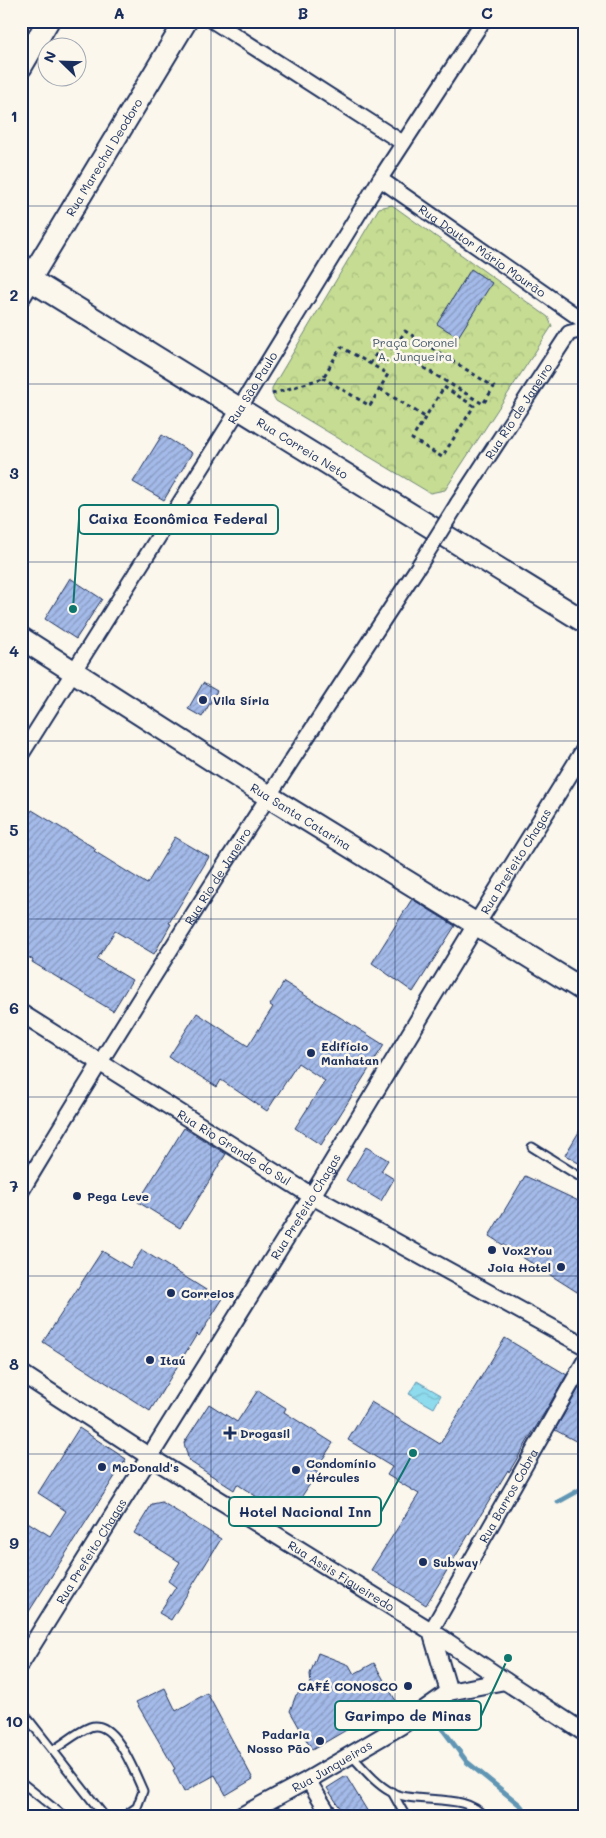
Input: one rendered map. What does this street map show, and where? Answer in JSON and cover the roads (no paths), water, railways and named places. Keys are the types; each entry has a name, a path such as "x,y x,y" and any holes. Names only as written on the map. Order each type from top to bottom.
{"main road":[{"path":"21,67 48,21"},
{"name":"Rua Marechal Deodoro","path":"24,282 186,21"},
{"name":"Rua Correia Neto","path":"24,282 239,409 585,622"},
{"name":"Rua Santa Catarina","path":"21,638 268,796 585,991"}],"street":[{"path":"213,21 403,143"},
{"name":"Rua São Paulo","path":"21,755 239,409 380,179 483,21"},
{"name":"Rua Doutor Mário Mourão","path":"380,179 585,322"},
{"name":"Rua Rio de Janeiro","path":"21,1192 98,1062 458,503 569,334 585,329"},
{"name":"Rua Prefeito Chagas","path":"21,1663 312,1196 476,923 585,749"},
{"name":"Rua Rio Grande do Sul","path":"21,1013 312,1196 585,1346"},
{"name":"Rua Barros Cobra","path":"431,1631 585,1360"},
{"name":"Rua Assis Figueiredo","path":"21,1373 150,1457 431,1631 585,1732"},
{"path":"431,1631 449,1692"},
{"name":"Rua Junqueiras","path":"240,1817 402,1725 449,1692 505,1681"},
{"path":"308,1780 331,1817"}],"lane":[{"path":"532,1147 585,1180"},
{"path":"21,1710 105,1817"},
{"path":"53,1750 91,1726 105,1728 119,1742 143,1791 136,1807 123,1817"},
{"path":"350,1755 376,1780 392,1792 420,1799 467,1804 484,1817"},
{"path":"21,1782 65,1817"},
{"path":"392,1792 406,1817"}],"water":[{"path":"417,1381 441,1395 434,1408 409,1394"}],"waterway":[{"path":"558,1502 585,1487"},
{"path":"441,1727 467,1762 520,1805 530,1817"}],"place":[{"name":"Caixa Econômica Federal","path":"73,609"},
{"name":"Vila Síria","path":"203,700"},
{"name":"Edifício Manhatan","path":"311,1053"},
{"name":"Pega Leve","path":"77,1196"},
{"name":"Vox2You","path":"492,1250"},
{"name":"Joia Hotel","path":"561,1267"},
{"name":"Correios","path":"171,1293"},
{"name":"Itaú","path":"150,1360"},
{"name":"Drogasil","path":"230,1433"},
{"name":"Hotel Nacional Inn","path":"413,1453"},
{"name":"McDonald's","path":"102,1467"},
{"name":"Condomínio Hércules","path":"296,1470"},
{"name":"Subway","path":"423,1562"},
{"name":"Garimpo de Minas","path":"508,1658"},
{"name":"CAFÉ CONOSCO","path":"408,1686"},
{"name":"Padaria Nosso Pão","path":"320,1741"}],"park label":[{"name":"Praça Coronel A. Junqueira","path":"415,349"}]}
